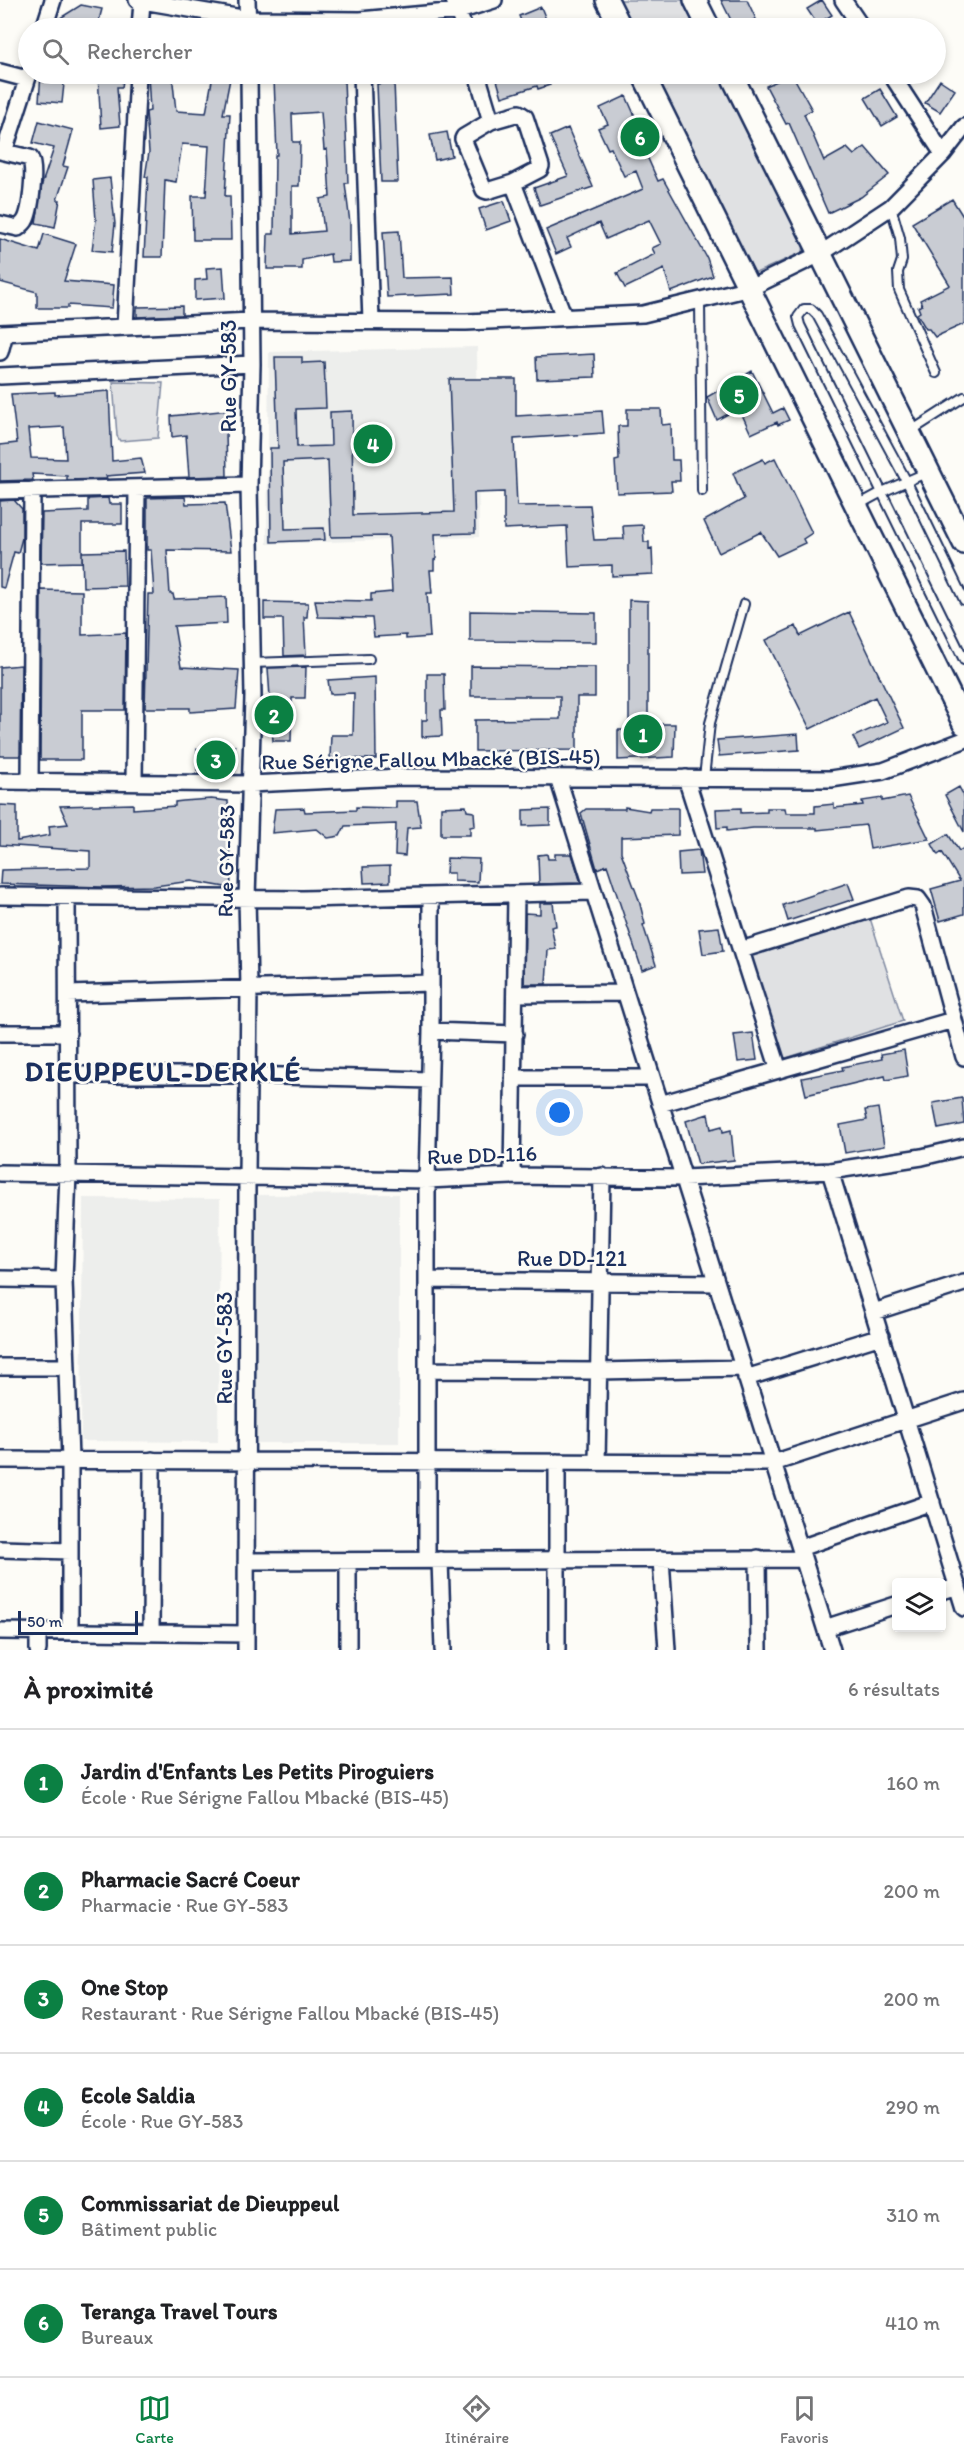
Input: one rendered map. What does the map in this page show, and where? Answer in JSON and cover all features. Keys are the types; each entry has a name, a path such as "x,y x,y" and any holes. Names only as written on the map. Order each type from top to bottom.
{"street":[{"path":"47,18 53,0"},
{"path":"247,0 248,18"},
{"path":"392,18 494,0"},
{"path":"607,0 616,18"},
{"path":"695,0 704,18"},
{"path":"843,0 855,18"},
{"path":"140,18 139,1 220,18"},
{"path":"0,72 18,75"},
{"path":"0,224 18,228 25,221 34,175 30,158 2,151 25,84"},
{"path":"126,327 138,84"},
{"name":"Rue GY-583","path":"246,1650 249,987 247,898 252,663 249,485 252,364 249,84"},
{"path":"362,84 371,321"},
{"path":"480,84 491,121"},
{"path":"648,84 964,724"},
{"path":"736,84 964,543"},
{"path":"898,84 943,154"},
{"path":"519,113 525,117 541,165 537,172 487,191 484,190 463,139 466,134 491,121 519,113"},
{"path":"0,352 2,333 251,321 466,322 643,314 700,301 750,288 820,254 891,207 963,132"},
{"path":"513,183 564,317"},
{"path":"0,376 252,364"},
{"path":"0,491 249,485"},
{"path":"134,783 137,488"},
{"path":"30,782 32,490"},
{"name":"Rue Sérigne Fallou Mbacké (BIS-45)","path":"0,781 250,784 402,777 831,779 863,775 902,765 964,740"},
{"path":"558,778 832,1650"},
{"path":"686,778 779,1070"},
{"path":"0,896 67,898 431,897 594,892"},
{"path":"512,1176 516,894"},
{"path":"431,897 431,1031 427,1180 427,1461 443,1650"},
{"path":"67,898 68,1173 64,1280 69,1460 70,1632"},
{"path":"741,950 909,898 918,898 923,906 964,1057"},
{"path":"68,994 431,983"},
{"path":"515,994 626,993"},
{"path":"660,1104 953,1020"},
{"path":"431,1031 515,1034"},
{"path":"0,1033 68,1033"},
{"path":"68,1076 247,1075 429,1080"},
{"path":"513,1078 652,1078"},
{"name":"Rue DD-116","path":"0,1173 427,1180 512,1176 684,1178 830,1171 922,1157 964,1147"},
{"path":"830,1171 932,1502 958,1564 957,1586 964,1608"},
{"path":"597,1462 603,1176"},
{"path":"0,1279 64,1280"},
{"name":"Rue DD-121","path":"428,1280 716,1282"},
{"path":"874,1312 964,1283"},
{"path":"428,1370 745,1373 881,1336"},
{"path":"0,1367 66,1367"},
{"path":"0,1460 773,1463 964,1401"},
{"path":"151,1633 152,1460"},
{"path":"557,1462 557,1650"},
{"path":"246,1561 758,1558 802,1553 932,1502"},
{"path":"0,1549 70,1551"},
{"path":"758,1558 759,1650"},
{"path":"661,1559 667,1650"},
{"path":"348,1561 348,1650"},
{"path":"946,1590 957,1586"},
{"path":"825,1628 892,1607"},
{"path":"0,1630 246,1634"},
{"path":"38,1631 38,1650"}],"lane":[{"path":"891,207 900,238 902,260 897,272 899,291 936,373"},
{"path":"700,301 702,490"},
{"path":"964,600 907,482 817,315 811,309 804,309 798,317 800,325 964,660"},
{"path":"910,432 964,397"},
{"path":"856,506 930,471"},
{"path":"704,778 710,723 744,604"},
{"path":"252,663 369,658"}],"shaded area":[{"path":"616,0 686,0 695,18 625,18"},
{"path":"657,84 727,84 804,243 803,252 758,272 751,272"},
{"path":"477,347 479,537 267,544 269,352"},
{"path":"113,382 163,383 158,438 120,441 117,436"},
{"path":"869,915 903,1021 783,1059 749,953"},
{"path":"399,1194 399,1443 256,1443 256,1195"},
{"path":"83,1198 220,1199 218,1442 81,1441"}],"building":[{"path":"721,0 747,0 756,18 730,18"},
{"path":"822,0 832,15 827,18 813,18 807,9"},
{"path":"81,5 102,9 100,18 60,18"},
{"path":"541,7 545,18 520,18 519,16"},
{"path":"40,84 64,84 62,103 39,101"},
{"path":"99,84 122,84 122,87 117,87 120,126 101,128"},
{"path":"149,84 173,84 176,111 206,113 211,84 229,84 223,114 230,114 225,196 230,196 231,240 193,240 192,196 206,196 209,146 182,144 176,182 165,180 162,257 144,257 148,177 145,177 149,152 146,112 150,111"},
{"path":"274,84 344,84 348,183 345,183 350,223 350,261 331,262 330,254 302,260 302,269 267,269 268,234 274,234 275,155 277,155","holes":["321,112 324,150 327,149 330,197 320,199 324,231 292,234 292,186 299,186 300,142 293,142 292,114"]},
{"path":"377,84 394,84 398,182 381,182"},
{"path":"498,84 550,85 538,89 537,86 502,97"},
{"path":"798,84 812,110 804,114 824,161 847,148 854,155 865,147 889,175 861,197 828,213 789,123 786,124 766,86"},
{"path":"937,84 946,84 955,90 940,112 925,103"},
{"path":"880,89 897,117 882,126 865,98"},
{"path":"626,96 643,134 638,136 658,181 663,179 707,258 713,276 671,292 664,269 625,288 617,273 655,254 652,248 661,244 649,220 606,239 599,223 567,238 571,247 556,254 546,230 643,189 636,171 624,176 611,148 608,149 598,128 608,124 600,108"},
{"path":"39,121 73,130 63,166 68,167 57,200 60,200 55,227 36,223 42,184 54,148 33,143"},
{"path":"568,128 593,187 540,205 534,188 568,176 550,136"},
{"path":"447,132 452,156 435,160 430,135"},
{"path":"110,178 115,224 112,252 92,250 96,220 93,180"},
{"path":"952,199 964,218 964,324 935,337 929,329 926,329 917,314 920,312 918,307 922,305 920,300 950,285 912,223"},
{"path":"504,201 511,221 486,230 479,209"},
{"path":"399,231 402,278 453,277 454,294 387,297 383,232"},
{"path":"44,234 76,244 64,281 114,285 112,308 68,305 68,308 37,308 37,292 0,282 0,239 39,251"},
{"path":"223,267 225,298 195,300 195,280 207,279 206,268"},
{"path":"182,306 182,315 137,317 137,307"},
{"path":"594,354 595,377 537,379 536,357"},
{"path":"275,357 302,357 302,363 324,362 326,408 296,409 297,447 331,446 330,412 352,411 353,515 454,512 449,379 516,379 516,416 602,411 604,433 514,439 517,506 590,505 594,540 624,539 623,526 643,525 644,542 649,542 649,549 652,548 653,574 612,576 612,565 569,567 567,526 504,529 504,492 474,493 475,533 435,534 436,559 434,570 430,570 432,593 427,593 430,637 406,639 406,635 374,637 372,618 318,617 315,600 371,601 371,594 392,592 389,536 331,537 328,460 283,462 285,529 324,528 325,540 271,542 270,448 278,448"},
{"path":"752,371 773,413 783,408 789,420 778,425 777,422 751,434 739,408 717,420 707,397"},
{"path":"109,391 112,461 141,458 145,473 106,476 107,479 67,480 67,476 32,474 33,480 0,481 0,445 17,443 11,394 55,392 55,395","holes":["64,427 66,459 31,458 28,429"]},
{"path":"627,409 661,409 662,425 671,424 672,460 679,460 680,481 671,481 672,491 617,493 615,461 619,460 618,426 627,426"},
{"path":"230,410 232,431 226,431 227,476 189,477 186,435 172,437 171,416"},
{"path":"775,458 812,533 803,539 805,543 777,556 761,532 719,553 704,521 744,499 733,473 763,459 765,463"},
{"path":"185,497 186,504 225,503 231,551 167,550 170,594 173,594 174,599 226,597 227,623 174,626 181,667 239,670 236,709 190,712 190,708 145,708 148,594 154,594 151,550 147,550 147,498"},
{"path":"108,498 109,504 122,504 122,524 82,524 82,562 41,563 42,513 88,511 88,499"},
{"path":"14,500 22,509 22,538 18,553 14,552 4,588 0,587 0,501"},
{"path":"124,551 125,586 83,587 82,552"},
{"path":"41,590 82,591 82,635 126,633 125,710 82,710 82,760 40,760"},
{"path":"629,600 648,601 648,724 675,724 674,757 618,760 618,730 629,730"},
{"path":"264,602 308,603 307,617 304,617 306,655 284,656 283,619 264,619"},
{"path":"470,611 596,613 596,642 470,641"},
{"path":"849,612 904,728 859,749 853,737 887,722 875,697 810,729 766,640 796,626 800,636"},
{"path":"21,665 20,756 0,756 0,667"},
{"path":"471,666 595,667 595,697 577,697 577,750 475,751 475,720 560,719 560,696 471,696"},
{"path":"306,667 305,698 292,698 291,741 273,741 268,668"},
{"path":"427,674 444,674 445,710 441,710 442,736 422,737 422,720 427,720"},
{"path":"375,677 376,759 330,758 331,735 353,735 354,693 330,694 328,680"},
{"path":"798,734 799,750 719,756 717,740"},
{"path":"235,746 235,771 197,770 197,749"},
{"path":"959,787 964,796 964,832 945,795"},
{"path":"908,796 929,839 870,849 866,825 817,830 817,828 753,828 727,831 727,827 717,828 716,809 741,808 741,813 767,812 767,808 785,808 786,813 815,813 815,806 834,804 834,808 863,805 862,801 882,798 882,801"},
{"path":"211,799 228,801 231,888 191,881 155,886 101,887 0,884 1,870 90,868 90,851 0,845 0,805 17,806 17,841 50,835 49,826 68,824 60,806 133,804 133,809 175,806 175,802"},
{"path":"396,801 417,801 421,827 407,828 405,856 395,855 396,824 345,826 340,836 328,838 317,829 272,833 275,809 304,808 305,812 356,810 356,807 396,808"},
{"path":"466,806 467,811 474,812 475,826 470,827 470,835 441,835 441,807"},
{"path":"625,807 649,811 650,808 678,808 678,835 621,837 621,852 639,900 645,924 643,925 656,965 642,970 607,865 597,869 581,813 586,809 625,809"},
{"path":"550,809 550,825 523,826 523,810"},
{"path":"948,834 959,851 964,848 964,914 940,921 931,889 960,881 942,852 938,855 932,844"},
{"path":"699,850 702,874 679,875 678,852"},
{"path":"547,854 548,859 555,859 555,854 572,854 581,883 539,884 538,855"},
{"path":"447,858 479,859 478,882 454,881 454,873 446,873"},
{"path":"390,866 390,882 364,883 363,867"},
{"path":"848,883 854,899 788,921 783,905"},
{"path":"540,903 553,903 556,926 551,927 556,949 548,950 546,984 524,984 525,913 540,914"},
{"path":"719,927 723,951 703,954 699,929"},
{"path":"753,1033 757,1060 738,1062 734,1035"},
{"path":"904,1050 908,1076 886,1080 885,1076 806,1095 802,1078 843,1070 842,1067 882,1059 881,1054"},
{"path":"962,1098 964,1124 938,1129 933,1103"},
{"path":"878,1108 884,1146 845,1153 840,1125 867,1120 865,1110"},
{"path":"708,1114 711,1129 722,1126 723,1132 731,1130 734,1160 698,1164 686,1121"}],"place":[{"name":"Teranga Travel Tours","path":"640,137"},
{"name":"Commissariat de Dieuppeul","path":"739,395"},
{"name":"Ecole Saldia","path":"373,444"},
{"name":"Pharmacie Sacré Coeur","path":"274,715"},
{"name":"Jardin d'Enfants Les Petits Piroguiers","path":"643,734"},
{"name":"One Stop","path":"216,760"}],"district":[{"name":"DIEUPPEUL-DERKLÉ","path":"163,1071"}]}
